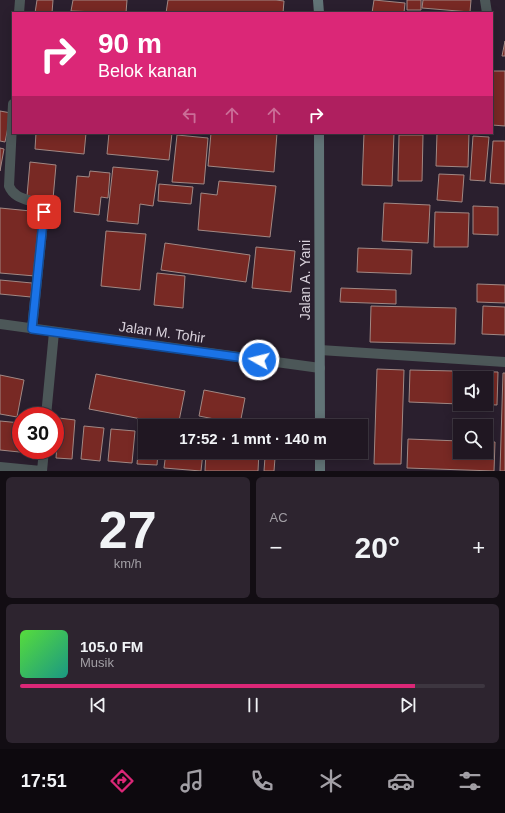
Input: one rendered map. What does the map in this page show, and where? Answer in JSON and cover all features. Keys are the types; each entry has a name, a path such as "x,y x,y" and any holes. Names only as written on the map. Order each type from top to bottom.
{"street":[{"path":"19,12 20,0"},
{"path":"318,0 318,12"},
{"path":"485,0 487,12"},
{"path":"12,124 9,186 12,193 16,196 39,204 44,212 32,329"},
{"name":"Jalan A. Yani","path":"319,134 320,419"},
{"name":"Jalan M. Tohir","path":"0,324 320,368"},
{"path":"47,407 54,332"},
{"path":"320,350 505,362"},
{"path":"0,467 42,471 43,459"},
{"path":"320,459 320,471"}],"building":[{"path":"37,0 53,0 52,12 35,12"},
{"path":"73,0 127,0 126,12 71,11"},
{"path":"168,0 284,1 283,12 166,12"},
{"path":"374,0 405,3 404,12 372,12"},
{"path":"407,0 421,0 421,10 407,10"},
{"path":"423,0 471,0 470,12 422,8"},
{"path":"505,41 505,56 502,56"},
{"path":"493,71 505,71 505,126 493,125"},
{"path":"0,111 11,113 5,142 0,141"},
{"path":"36,134 86,134 84,154 35,149"},
{"path":"109,134 172,134 169,160 107,154"},
{"path":"211,134 277,134 274,172 208,166"},
{"path":"364,134 394,134 392,186 362,185"},
{"path":"437,134 469,134 468,167 436,166"},
{"path":"177,135 208,138 204,184 172,182"},
{"path":"399,135 423,135 422,181 398,181"},
{"path":"473,136 489,137 485,181 470,180"},
{"path":"493,141 505,141 505,184 490,183"},
{"path":"0,148 4,149 0,171"},
{"path":"30,162 56,165 53,199 27,196"},
{"path":"113,167 158,171 153,206 140,204 138,224 107,221"},
{"path":"90,171 110,173 108,198 101,197 99,215 74,212 77,176 89,177"},
{"path":"439,174 464,175 462,202 437,200"},
{"path":"219,181 276,186 270,237 198,230 201,193 217,195"},
{"path":"159,184 193,187 191,204 158,201"},
{"path":"384,203 430,205 428,243 382,241"},
{"path":"473,206 498,207 498,235 473,234"},
{"path":"0,208 41,212 35,276 0,273"},
{"path":"435,212 469,213 468,247 434,247"},
{"path":"106,231 146,234 140,290 101,286"},
{"path":"165,243 250,255 246,282 161,270"},
{"path":"256,247 295,251 291,292 252,288"},
{"path":"358,248 412,250 411,274 357,272"},
{"path":"157,273 185,276 183,308 154,305"},
{"path":"0,280 32,283 31,297 0,294"},
{"path":"477,284 505,285 505,303 477,302"},
{"path":"341,288 396,290 396,304 340,302"},
{"path":"371,306 456,308 455,344 370,342"},
{"path":"483,306 505,307 505,335 482,334"},
{"path":"377,369 404,370 401,464 374,464"},
{"path":"410,370 454,371 453,404 409,402"},
{"path":"493,372 498,372 497,405 493,405"},
{"path":"503,373 505,373 505,471 500,471"},
{"path":"96,374 185,391 179,419 141,419 89,409"},
{"path":"0,375 24,380 19,407 12,407 12,416 0,414"},
{"path":"204,390 245,398 241,419 214,419 199,416"},
{"path":"64,419 75,420 72,459 64,458"},
{"path":"0,421 12,422 12,451 0,450"},
{"path":"84,426 104,428 100,461 81,459"},
{"path":"111,429 135,431 132,463 108,461"},
{"path":"408,439 453,441 453,459 493,459 493,442 495,442 494,471 407,468"},
{"path":"138,454 138,459 157,459 157,465 137,464"},
{"path":"165,459 202,459 201,471 164,468"},
{"path":"206,459 259,459 258,471 205,471"},
{"path":"265,459 275,459 274,471 264,471"}],"route":[{"path":"44,212 32,329 259,360"}]}
